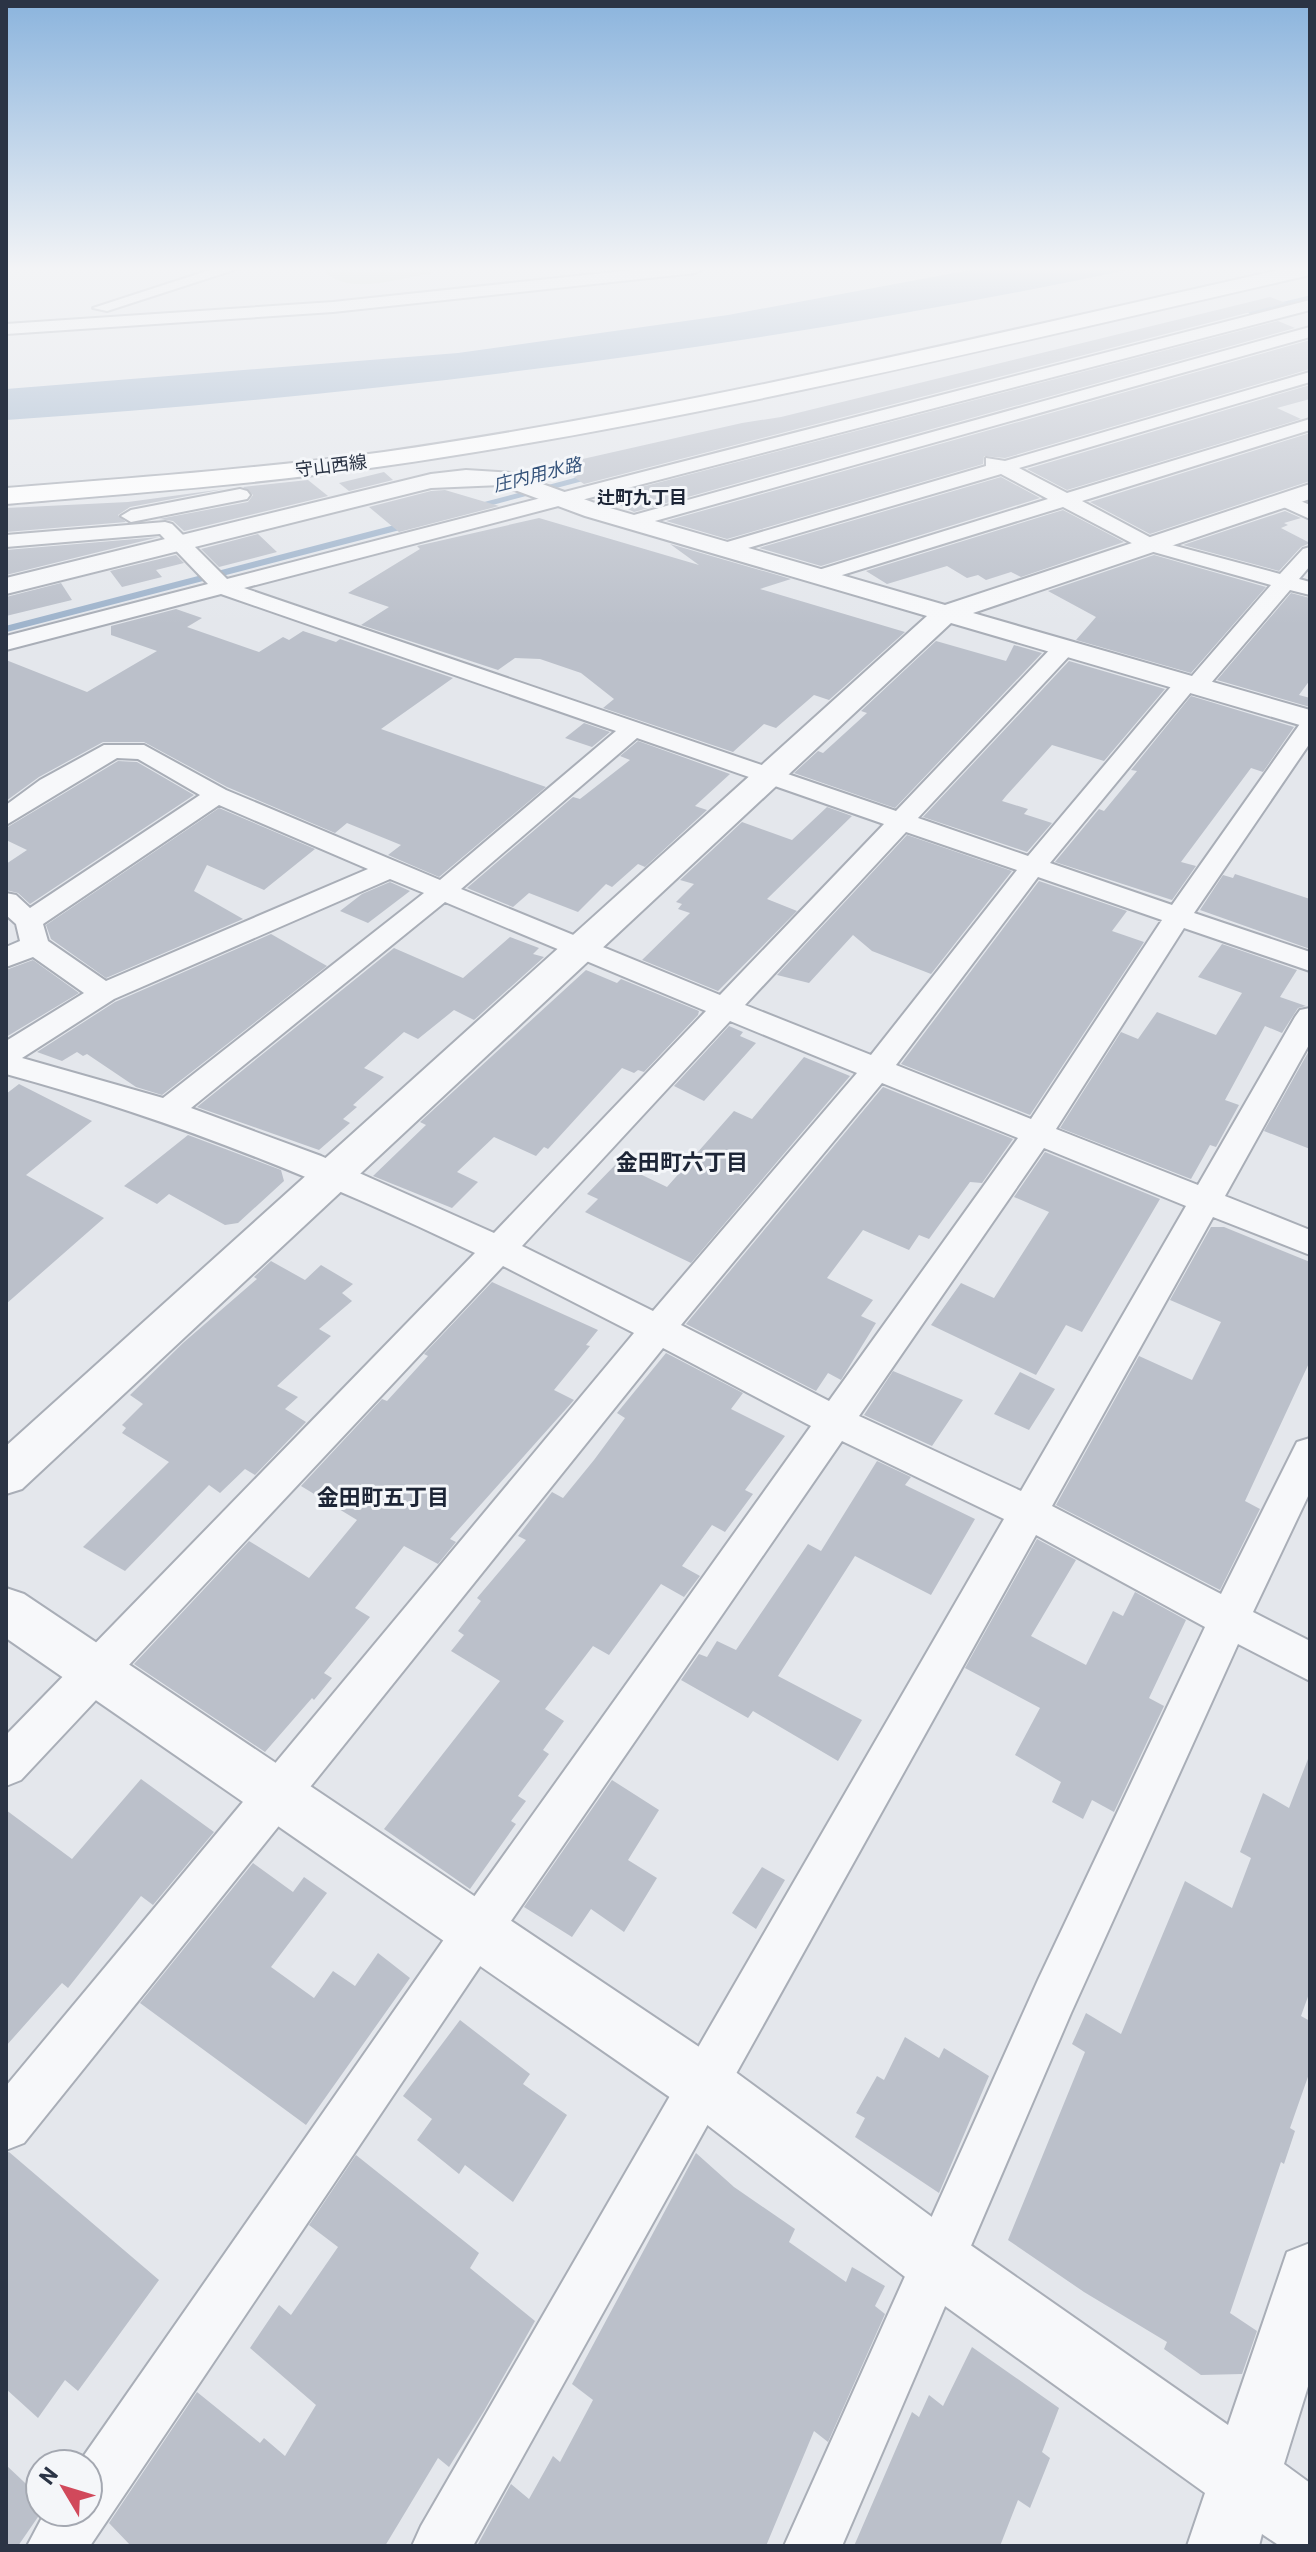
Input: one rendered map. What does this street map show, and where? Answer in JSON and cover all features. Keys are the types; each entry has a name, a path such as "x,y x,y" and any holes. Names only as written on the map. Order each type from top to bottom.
{"main road":[{"name":"守山西線","path":"6,496 307,468 436,451 777,387"}],"street":[{"path":"6,643 215,580 962,387"},
{"path":"630,522 1114,387"},
{"path":"724,549 1274,387"},
{"path":"1286,387 1310,398"},
{"path":"890,405 1150,545 1310,589"},
{"path":"819,576 1310,424"},
{"path":"6,586 431,481 486,476 504,478 630,522 1310,719"},
{"path":"6,1475 946,613 1310,491"},
{"path":"129,531 128,517 240,495"},
{"path":"1284,500 1310,513"},
{"path":"6,541 165,528 215,580 904,820 1032,868 1310,962"},
{"path":"6,2125 658,1329 877,1069 1032,868 1192,683 1310,553"},
{"path":"6,624 215,580"},
{"path":"6,1765 727,1009 1065,647"},
{"path":"104,2476 477,1931 1037,1134 1178,916 1310,726"},
{"path":"167,1111 443,891 634,728"},
{"path":"6,817 49,785 113,750 144,752 217,795 578,949 1310,1243"},
{"path":"6,958 32,933 217,795"},
{"path":"10,1066 104,993 390,869"},
{"path":"6,901 32,933 104,993"},
{"path":"441,2546 1310,1017"},
{"path":"10,1066 167,1111 334,1173 499,1249 835,1421 1029,1513 1310,1662"},
{"path":"813,2546 936,2260 1228,1619 1310,1453"},
{"path":"6,1610 705,2086 936,2260 1310,2525"},
{"path":"1223,2546 1310,2275"},
{"path":"56,2546 68,2528"}],"water":[{"path":"30,387 375,387 6,420 6,389"}],"building":[{"path":"903,387 960,387 584,484 556,465 742,423 781,417"},
{"path":"1025,387 1083,387 634,512 603,497"},
{"path":"1142,387 1248,387 1005,458 984,456 983,464 727,539 666,521"},
{"path":"1310,387 1310,399 1277,408 1301,419 1067,490 1027,469"},
{"path":"1310,433 1310,481 1150,534 1090,502"},
{"path":"384,472 393,480 349,491 339,483"},
{"path":"1001,477 1040,498 821,566 759,548"},
{"path":"308,480 328,496 184,531 173,521 159,519 248,502 253,495 243,487"},
{"path":"224,489 130,507 118,515 126,522 6,532 6,508 128,502"},
{"path":"445,490 499,506 399,532 369,507"},
{"path":"1063,510 1124,542 1021,577 1011,572 986,580 978,575 967,578 947,566 887,584 866,571"},
{"path":"1285,511 1301,518 1284,523 1288,525 1281,528 1310,543 1301,547 1279,571 1183,545"},
{"path":"539,518 699,565 670,544 791,579 760,589 905,632 829,700 814,695 776,728 764,724 733,752 603,708 614,699 581,673 540,659 515,658 498,670 361,625 389,607 348,593 420,549 417,546"},
{"path":"258,534 277,552 219,567 201,549"},
{"path":"159,537 6,575 6,550"},
{"path":"176,555 184,563 156,570 162,577 122,587 110,571"},
{"path":"1154,555 1266,587 1191,673 1076,640 1096,617 1048,591"},
{"path":"61,583 72,600 6,616 6,597"},
{"path":"1291,593 1310,598 1310,680 1299,695 1310,698 1310,707 1217,680"},
{"path":"176,609 202,618 187,627 259,652 283,637 289,640 303,631 336,642 340,639 453,678 381,729 546,787 439,877 388,855 401,845 347,823 335,833 227,787 144,742 103,742 39,777 6,801 6,660 87,692 157,651 111,635 111,626"},
{"path":"936,641 1006,661 1014,645 1042,653 895,808 794,773 818,751 823,753 867,713 861,711"},
{"path":"1069,661 1165,689 1104,761 1052,745 1006,796 1002,801 1028,809 1024,814 1052,823 1027,852 923,817"},
{"path":"1191,696 1294,727 1263,772 1251,768 1181,862 1196,866 1172,900 1055,862 1099,809 1104,811 1137,771 1131,770"},
{"path":"584,723 610,732 592,747 565,738"},
{"path":"638,741 730,774 695,806 707,810 645,867 638,864 612,887 606,884 578,912 529,893 513,907 467,888 573,797 580,799 630,760 620,756"},
{"path":"118,761 137,762 194,795 30,904 18,893 6,890 6,864 27,850 6,840 6,828"},
{"path":"827,807 852,816 767,899 797,911 718,991 642,960 690,913 678,909 682,904 676,902 694,884 680,880 742,822 792,840"},
{"path":"219,808 315,849 264,890 207,865 194,891 243,919 106,978 51,939 46,925"},
{"path":"907,835 1012,871 931,974 872,951 853,935 809,983 777,975"},
{"path":"1235,874 1310,899 1310,949 1200,910 1223,875 1233,878"},
{"path":"1039,881 1127,911 1112,931 1144,942 1030,1115 901,1064"},
{"path":"390,882 410,891 368,923 340,911 362,894"},
{"path":"271,934 327,966 162,1095 136,1087 87,1054 83,1056 77,1052 62,1061 37,1052 115,1002"},
{"path":"510,937 539,948 533,954 544,957 474,1020 454,1010 418,1039 404,1032 364,1068 384,1077 353,1105 357,1107 343,1119 350,1123 319,1150 197,1107 394,948 463,978"},
{"path":"1222,944 1297,970 1280,997 1306,1006 1298,1008 1282,1033 1265,1026 1225,1100 1239,1105 1216,1147 1210,1145 1191,1179 1060,1128 1121,1032 1138,1039 1157,1012 1216,1035 1242,993 1198,977"},
{"path":"33,960 79,993 6,1037 6,970"},
{"path":"586,970 617,983 621,979 699,1011 698,1015 644,1072 638,1070 634,1073 622,1068 548,1149 544,1147 536,1156 494,1137 457,1172 478,1182 452,1208 373,1176 426,1125 420,1122"},
{"path":"729,1026 743,1032 740,1036 756,1043 704,1101 674,1086"},
{"path":"1310,1049 1310,1149 1264,1131"},
{"path":"804,1057 850,1076 691,1263 585,1212 598,1199 587,1194 617,1163 667,1187 734,1111 752,1119"},
{"path":"19,1084 92,1121 26,1175 104,1218 6,1304 6,1094"},
{"path":"883,1087 1013,1139 982,1183 970,1182 929,1239 919,1235 909,1250 863,1230 827,1278 873,1300 861,1316 876,1323 841,1380 828,1373 816,1391 686,1324"},
{"path":"188,1135 281,1170 284,1181 238,1223 225,1225 169,1194 157,1204 124,1186"},
{"path":"1045,1152 1160,1199 1082,1332 1066,1325 1036,1375 931,1325 961,1283 994,1298 1049,1212 1014,1197"},
{"path":"1211,1227 1224,1227 1310,1262 1310,1361 1245,1501 1260,1509 1220,1590 1056,1505 1139,1356 1192,1380 1221,1322 1170,1300"},
{"path":"271,1261 305,1280 321,1265 353,1284 342,1293 352,1301 319,1329 331,1336 277,1386 298,1397 285,1409 306,1422 255,1475 245,1469 220,1493 209,1485 125,1571 83,1547 169,1462 122,1433 126,1428 122,1425 143,1404 130,1395 183,1343 257,1279 254,1277"},
{"path":"492,1282 598,1330 586,1345 590,1346 554,1390 574,1400 450,1539 456,1542 438,1564 404,1546 355,1608 370,1617 324,1673 332,1678 314,1700 312,1698 265,1752 134,1664 249,1541 309,1578 357,1520 301,1486 382,1399 387,1401 428,1356 424,1354"},
{"path":"666,1353 743,1393 731,1409 785,1436 745,1490 753,1494 725,1532 712,1525 682,1566 700,1576 684,1597 661,1584 609,1655 593,1646 545,1709 564,1721 543,1750 549,1754 518,1796 526,1801 511,1821 516,1824 470,1889 384,1829 500,1681 451,1651 464,1635 458,1631 481,1601 477,1598 526,1540 518,1536 552,1492 563,1498 594,1460 625,1418 617,1413"},
{"path":"893,1371 963,1400 932,1446 864,1415"},
{"path":"1020,1372 1055,1389 1029,1430 994,1414"},
{"path":"877,1461 911,1477 905,1485 975,1519 931,1595 855,1556 778,1676 862,1720 838,1761 753,1711 748,1718 681,1680 699,1654 707,1657 717,1641 736,1650 808,1544 821,1551"},
{"path":"1037,1539 1076,1560 1031,1636 1086,1665 1113,1611 1123,1616 1135,1592 1186,1620 1149,1698 1164,1706 1114,1812 1092,1800 1083,1819 1052,1802 1061,1782 1015,1755 1040,1708 965,1668"},
{"path":"1308,1759 1310,1991 1301,2016 1310,2021 1310,2071 1290,2128 1295,2131 1284,2164 1281,2162 1230,2313 1257,2331 1242,2374 1201,2375 1164,2349 1167,2342 1084,2292 1008,2240 1085,2052 1072,2044 1086,2013 1121,2034 1185,1881 1232,1908 1251,1858 1240,1852 1263,1793 1289,1808"},
{"path":"141,1779 214,1832 153,1905 141,1896 68,1988 62,1983 6,2046 6,1810 72,1859"},
{"path":"612,1780 659,1810 628,1860 657,1878 624,1932 591,1909 572,1937 524,1907"},
{"path":"253,1863 293,1892 304,1877 327,1893 271,1967 314,1998 333,1971 355,1986 378,1953 410,1978 306,2125 140,2003"},
{"path":"762,1867 785,1880 756,1929 732,1913"},
{"path":"460,2020 530,2074 523,2084 567,2115 513,2202 465,2165 459,2174 417,2140 432,2119 403,2096"},
{"path":"905,2037 939,2058 944,2048 989,2076 939,2193 855,2137 865,2118 856,2113 877,2076 884,2080"},
{"path":"9,2152 159,2280 78,2391 65,2380 38,2418 6,2389 6,2153"},
{"path":"696,2153 734,2187 795,2229 789,2242 846,2282 852,2267 885,2286 875,2306 885,2314 828,2442 814,2431 766,2546 477,2546 511,2484 529,2499 553,2456 560,2462 593,2400 572,2384"},
{"path":"356,2155 479,2253 470,2268 535,2321 484,2411 449,2467 438,2458 385,2546 131,2546 109,2523 197,2392 260,2443 264,2438 285,2456 316,2405 250,2348 279,2305 291,2315 338,2247 309,2225"},
{"path":"972,2347 1059,2408 1042,2452 1050,2458 1030,2508 1018,2500 1000,2546 854,2546 912,2412 919,2417 929,2395 943,2406"},
{"path":"6,2465 24,2482 24,2528 30,2528 18,2546 6,2546"}],"waterway":[{"name":"庄内用水路","path":"479,506 588,477"},
{"name":"庄内用水路","path":"6,629 403,526"}],"district":[{"name":"辻町九丁目","path":"642,497"},
{"name":"金田町六丁目","path":"682,1161"},
{"name":"金田町五丁目","path":"383,1496"}]}
